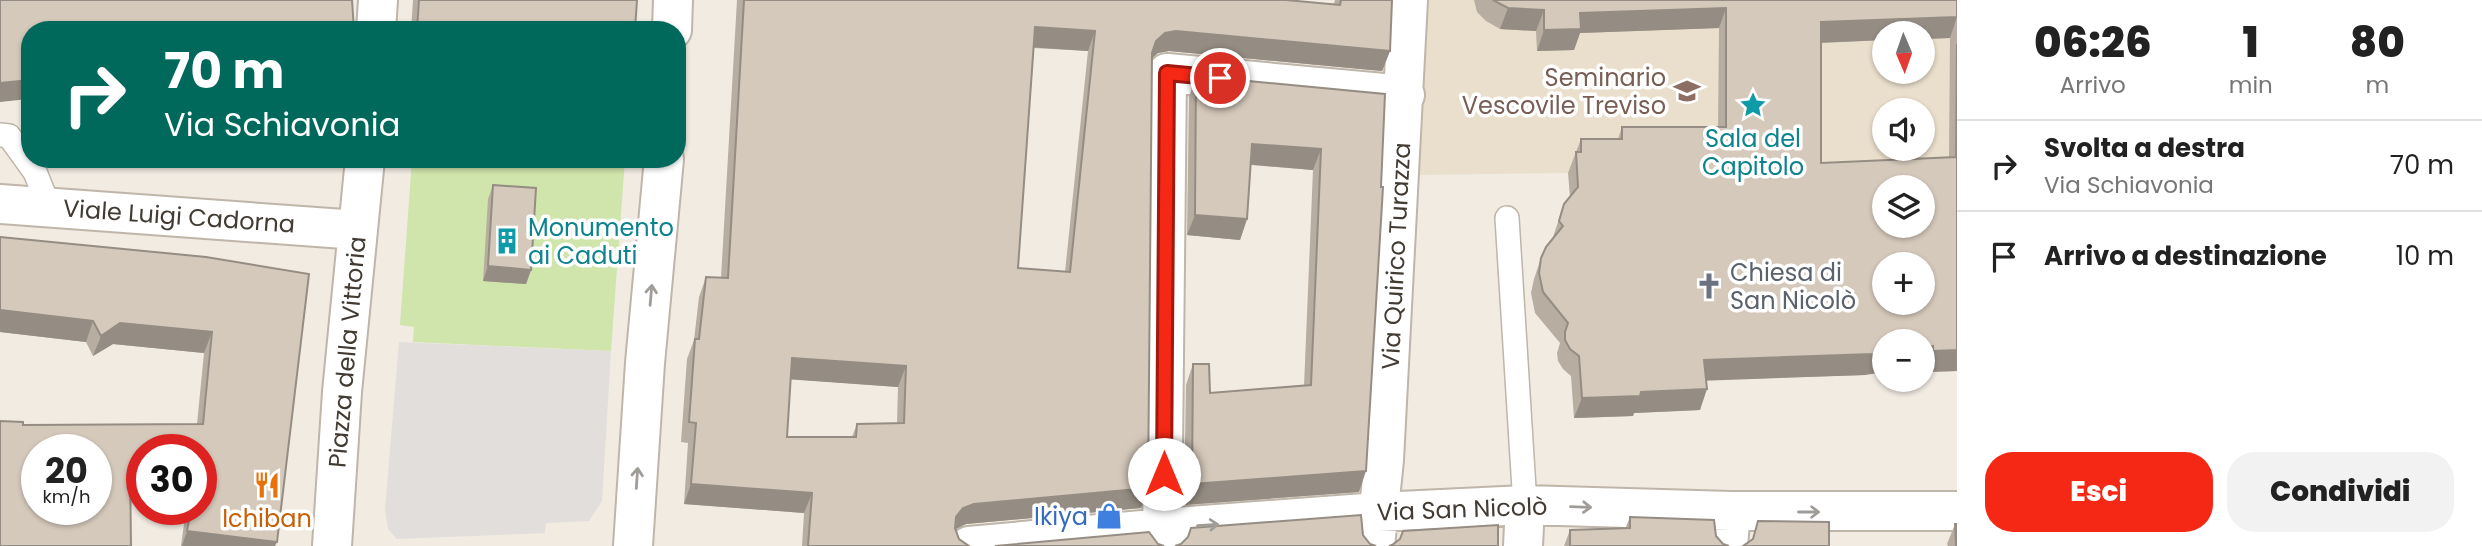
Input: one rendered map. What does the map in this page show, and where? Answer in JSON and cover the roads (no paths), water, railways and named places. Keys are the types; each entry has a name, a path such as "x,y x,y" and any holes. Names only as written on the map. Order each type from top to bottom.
{"street":[{"path":"377,21 378,0"},
{"path":"672,21 673,0"},
{"name":"Via Quirico Turazza","path":"1376,529 1384,460 1408,0"},
{"path":"1163,537 1167,73 1405,95"},
{"name":"Piazza della Vittoria","path":"332,546 342,392 364,168"},
{"path":"633,546 645,363 663,168"},
{"name":"Viale Luigi Cadorna","path":"0,204 358,230"},
{"path":"1523,546 1525,505"},
{"name":"Via San Nicolò","path":"969,546 1376,529 1525,505 1729,529 1957,511"}],"lane":[{"path":"0,135 9,136 21,153"},
{"path":"32,168 48,207"},
{"path":"1507,218 1525,505"}],"place":[{"name":"Seminario Vescovile Treviso","path":"1687,91"},
{"name":"Sala del Capitolo","path":"1753,105"},
{"name":"Monumento ai Caduti","path":"507,241"},
{"name":"Chiesa di San Nicolò","path":"1709,286"},
{"name":"Ichiban","path":"267,485"},
{"name":"Ikiya","path":"1109,516"}]}
